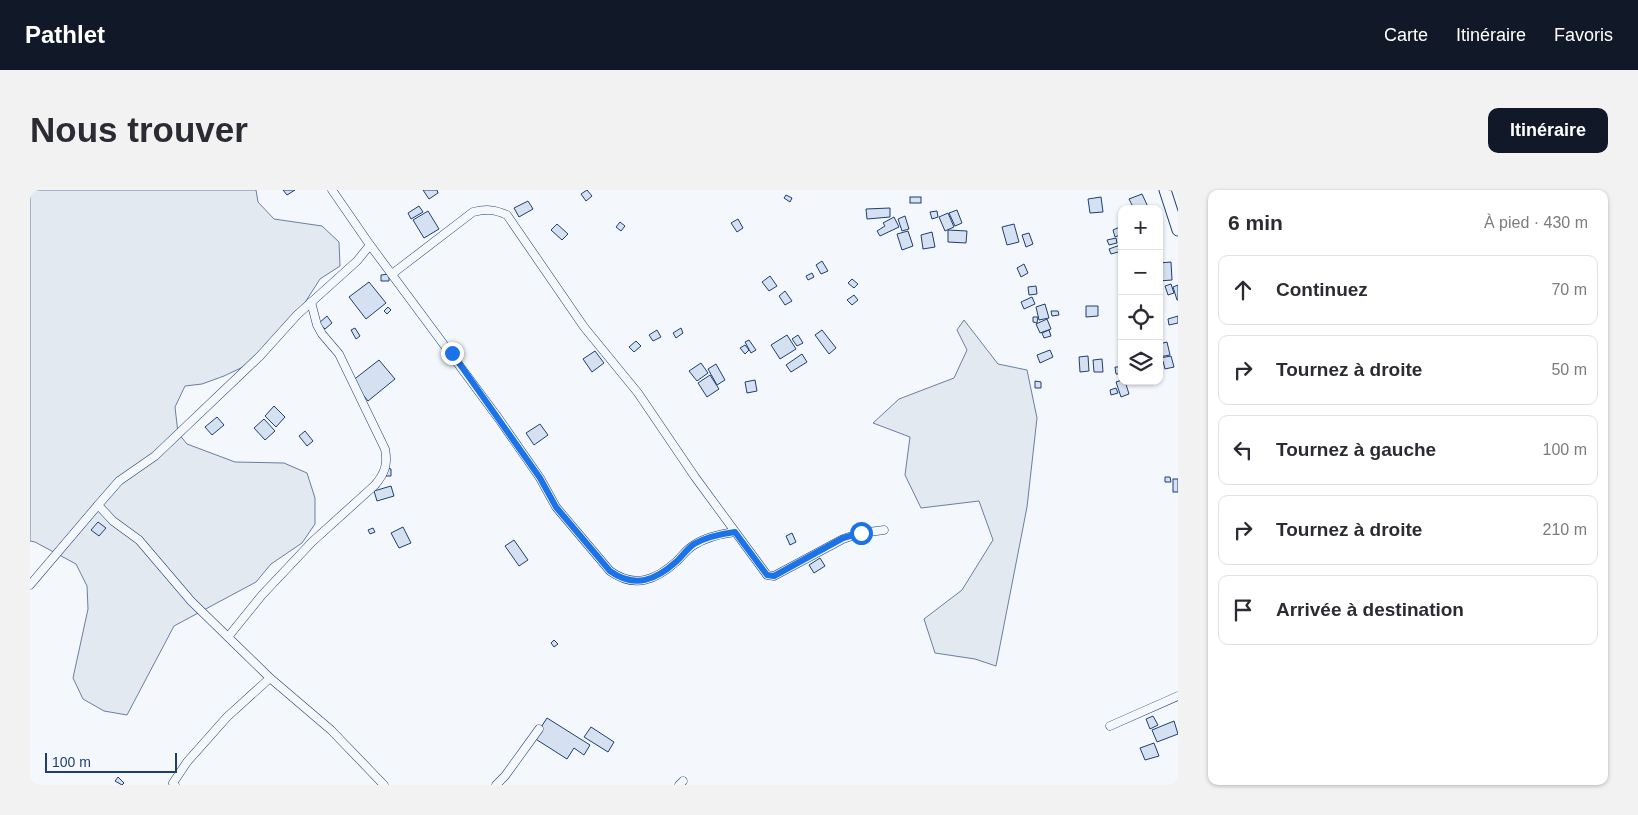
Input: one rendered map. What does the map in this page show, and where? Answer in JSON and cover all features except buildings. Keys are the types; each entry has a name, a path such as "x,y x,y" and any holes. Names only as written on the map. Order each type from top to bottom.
{"main road":[{"path":"1165,190 1178,230"}],"street":[{"path":"332,190 370,245 499,419 540,478 556,507 610,571 628,581 640,581 651,578 665,571 686,550 703,539 735,532"},
{"path":"392,274 473,212 485,209 497,210 507,215 584,327 638,393 695,477 767,575 774,576 843,538 884,530"},
{"path":"30,585 119,481 155,456 260,356 311,302 351,268 370,245"},
{"path":"228,637 262,595 312,542 375,485 383,476 386,467 385,449 339,354 317,325 311,302"},
{"path":"98,505 113,521 139,540 191,601 270,678 331,730 384,785"},
{"path":"175,785 173,782 187,762 227,717 270,678"},
{"path":"1110,726 1178,696"},
{"path":"496,785 505,776 539,729"}],"shaded area":[{"path":"30,190 256,190 258,202 274,219 322,226 339,242 340,266 320,279 297,315 245,366 202,384 185,386 175,407 178,433 187,444 235,462 284,463 307,473 315,498 315,524 302,543 271,564 256,582 174,626 127,715 104,711 83,699 73,678 88,609 87,586 76,564 30,541"},
{"path":"964,320 998,364 1027,370 1037,418 1027,507 996,666 975,659 935,653 924,619 962,590 993,540 979,501 921,508 905,475 910,437 873,423 899,399 954,378 967,350 957,330"}],"route":[{"path":"452,353 540,478 556,507 610,571 620,578 628,581 640,581 651,578 665,571 686,550 703,539 735,532 767,575 774,576 843,538 861,533"}]}
